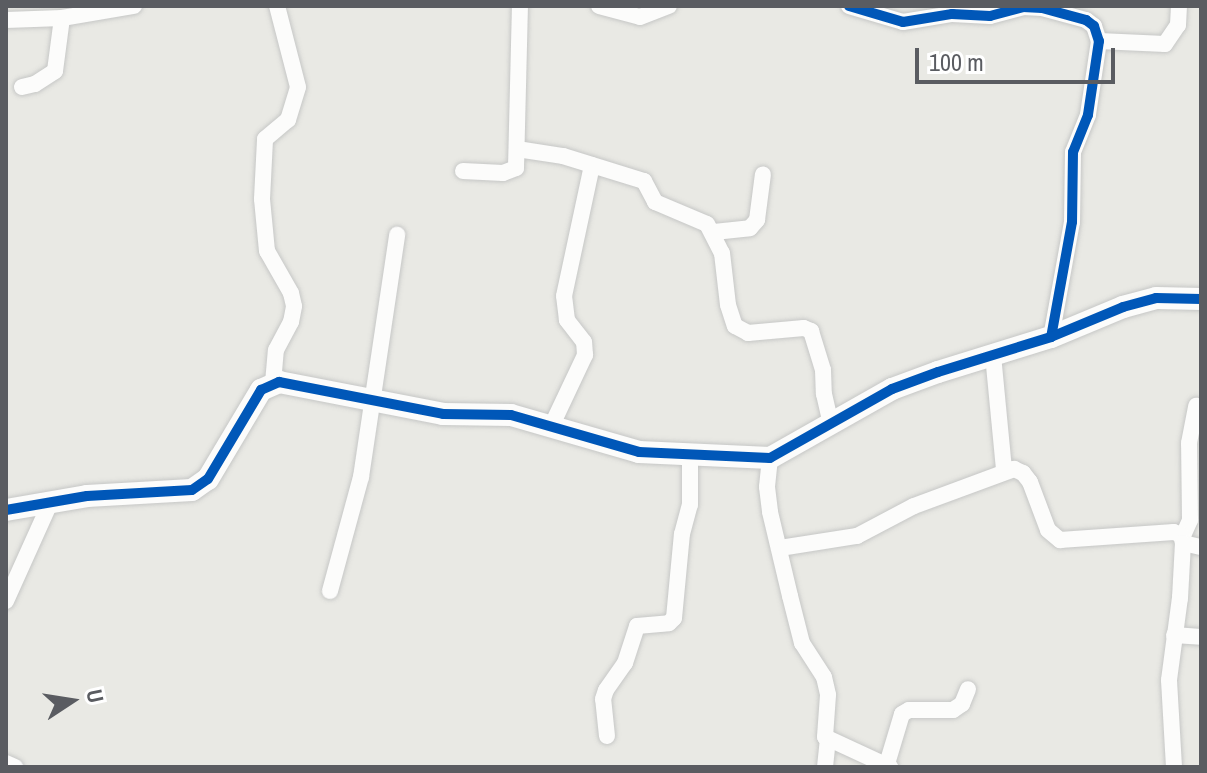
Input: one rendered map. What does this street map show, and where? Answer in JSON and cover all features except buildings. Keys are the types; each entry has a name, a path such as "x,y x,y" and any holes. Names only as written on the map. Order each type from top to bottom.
{"street":[{"path":"6,20 62,18 134,6"},
{"path":"273,383 276,350 291,322 294,306 291,293 267,251 262,199 265,139 288,120 298,87 277,6"},
{"path":"463,171 510,172 516,168 520,6"},
{"path":"599,6 640,17 669,6"},
{"path":"849,6 903,22 952,14 990,16 1023,7 1064,9 1094,26 1099,41 1088,115 1073,152 1072,222 1051,337"},
{"path":"1099,41 1165,44 1178,25 1179,6"},
{"path":"22,87 35,84 55,71 62,18"},
{"path":"517,149 592,165 644,181 655,202 707,224 714,232 722,253 728,305 735,326 748,333 804,328 811,331 823,370 824,394 831,424"},
{"path":"551,427 585,355 584,342 567,320 564,296 592,165"},
{"path":"714,232 750,228 757,220 763,174"},
{"path":"330,591 361,477 397,235"},
{"path":"6,510 87,496 192,490 208,479 261,390 273,383 292,383 375,398 443,414 511,415 639,452 770,458 892,389 1051,337 1123,307 1156,298 1201,299"},
{"path":"993,355 1004,470"},
{"path":"1174,767 1169,680 1182,541 1190,520 1189,443 1196,406"},
{"path":"607,736 603,699 625,663 637,626 669,623 674,618 682,534 690,505 690,456"},
{"path":"770,458 767,487 802,643 824,677 828,695 823,731 828,739 888,766 902,714 909,710 953,710 962,704 968,689"},
{"path":"780,548 857,536 914,506 1004,470 1023,473 1048,530 1060,540 1174,532 1182,541 1201,547"},
{"path":"6,601 51,501"},
{"path":"1174,635 1201,637"},
{"path":"825,767 828,739"},
{"path":"6,763 15,767"}],"cycle path":[{"path":"849,6 903,22 952,14 990,16 1023,7 1042,8 1086,20 1094,26 1099,41 1088,115 1073,152 1072,222 1051,337"},
{"path":"6,510 87,496 192,490 208,479 261,390 279,382 443,414 511,415 639,452 770,458 892,389 938,372 1051,337 1123,307 1156,298 1201,299"}]}
